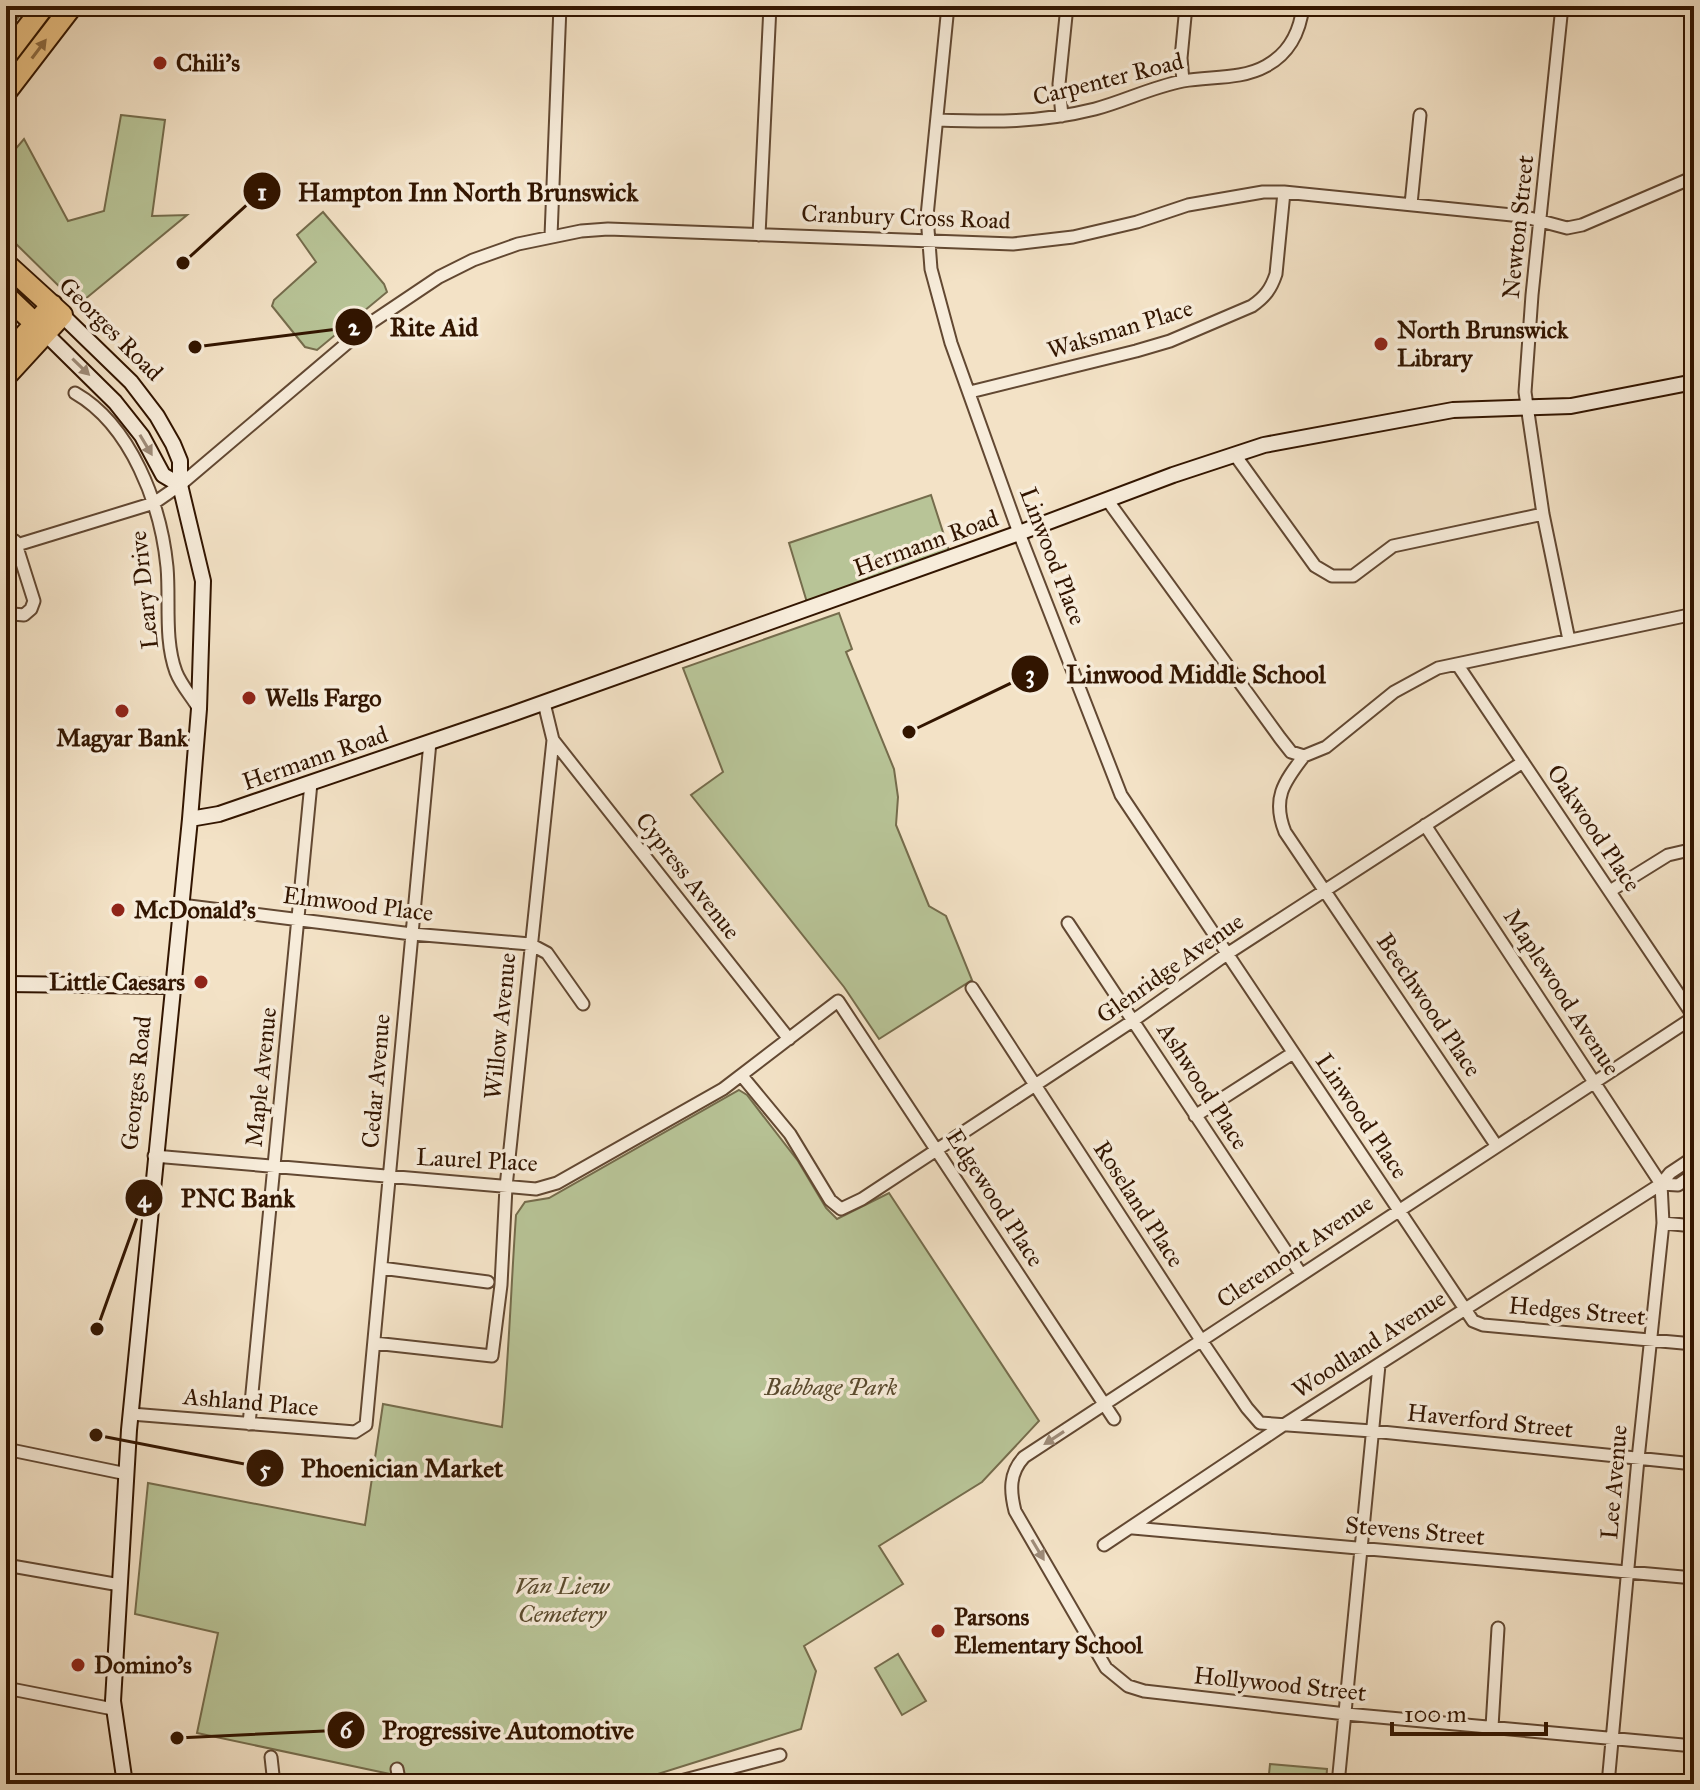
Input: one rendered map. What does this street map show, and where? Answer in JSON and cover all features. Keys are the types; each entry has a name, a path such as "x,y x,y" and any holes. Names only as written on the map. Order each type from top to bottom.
{"highway":[{"path":"6,56 44,6"},
{"path":"6,92 72,6"},
{"name":"Georges Road","path":"6,264 57,310"},
{"name":"Georges Road","path":"6,296 40,329"},
{"path":"6,376 57,310"},
{"path":"6,356 40,329"}],"street":[{"path":"551,236 560,6"},
{"path":"759,235 770,6"},
{"name":"Linwood Place","path":"948,6 927,216 927,241 939,306 1019,533 1121,795 1464,1309"},
{"path":"1062,116 1059,84 1067,6"},
{"path":"1183,81 1181,58 1186,6"},
{"name":"Carpenter Road","path":"937,120 1009,123 1062,116 1099,108 1183,81 1253,72 1283,54 1292,43 1299,29 1303,6"},
{"name":"Newton Street","path":"1562,6 1532,295 1526,407 1543,514 1569,640"},
{"path":"1411,204 1420,115"},
{"name":"Cranbury Cross Road","path":"17,545 154,503 180,485 372,322 439,277 493,252 551,236 608,229 1013,244 1073,237 1137,222 1188,205 1237,195 1284,192 1522,216 1567,228 1582,225 1694,177"},
{"name":"Waksman Place","path":"970,392 1170,341 1252,306 1263,298 1276,274 1284,192"},
{"name":"Georges Road","path":"57,310 119,369 157,416 180,461 180,485 203,581 199,709 190,819 154,1156 127,1474 113,1709 125,1784"},
{"name":"Georges Road","path":"40,329 115,402 142,436 163,475 180,485"},
{"name":"Hermann Road","path":"190,819 219,814 544,703 1264,445 1453,410 1585,404 1694,382"},
{"name":"Leary Drive","path":"75,393 94,404 117,431 142,475 159,515 176,672 199,709"},
{"path":"1235,455 1315,566 1332,576 1353,576 1393,546 1543,514"},
{"path":"1108,501 1280,738 1291,752 1304,756 1326,747 1394,692 1438,668 1694,614"},
{"path":"6,536 17,545 34,606 29,612 18,616 6,608"},
{"name":"Oakwood Place","path":"1457,664 1694,1017"},
{"name":"Willow Avenue","path":"374,1343 492,1356 501,1285 506,1187 530,944 553,740 544,703"},
{"name":"Cypress Avenue","path":"553,740 789,1039"},
{"name":"Cedar Avenue","path":"366,1425 430,742"},
{"name":"Beechwood Place","path":"1304,756 1287,778 1279,799 1279,816 1285,832 1496,1145"},
{"name":"Glenridge Avenue","path":"742,1076 790,1134 830,1200 841,1209 862,1199 1036,1085 1227,954 1523,762"},
{"name":"Maple Avenue","path":"249,1424 311,783"},
{"name":"Maplewood Avenue","path":"1425,825 1661,1184"},
{"path":"1610,891 1668,855 1694,849"},
{"name":"Elmwood Place","path":"181,905 412,934 530,944"},
{"name":"Ashwood Place","path":"1068,923 1301,1274"},
{"path":"530,944 547,953 583,1004"},
{"path":"6,984 172,986"},
{"name":"Roseland Place","path":"972,988 1247,1408 1260,1423 1282,1426"},
{"name":"Laurel Place","path":"154,1156 536,1189 557,1183 742,1076 838,1001"},
{"name":"Edgewood Place","path":"838,1001 1114,1419"},
{"name":"Cleremont Avenue","path":"1106,1668 1015,1511 1012,1479 1014,1470 1024,1457 1694,1017"},
{"path":"1195,1116 1293,1053"},
{"name":"Woodland Avenue","path":"1104,1545 1282,1426 1661,1184 1670,1173 1694,1157"},
{"name":"Woodland Avenue","path":"1661,1184 1678,1185 1694,1174"},
{"name":"Lee Avenue","path":"1608,1784 1663,1223 1661,1184"},
{"path":"1663,1223 1694,1226"},
{"path":"381,1268 488,1282"},
{"name":"Hedges Street","path":"1464,1309 1478,1324 1694,1344"},
{"path":"1338,1784 1379,1365"},
{"name":"Ashland Place","path":"131,1414 355,1432 366,1425"},
{"name":"Haverford Street","path":"1282,1426 1372,1431 1694,1464"},
{"path":"6,1449 127,1474"},
{"name":"Stevens Street","path":"1133,1528 1694,1578"},
{"path":"6,1565 120,1585"},
{"path":"1492,1727 1498,1628"},
{"name":"Hollywood Street","path":"1106,1668 1128,1686 1144,1691 1346,1714 1694,1746"},
{"path":"6,1688 113,1709"},
{"path":"669,1784 780,1755"},
{"path":"271,1757 274,1784"},
{"path":"397,1769 400,1784"}],"green space":[{"path":"6,6 27,6 6,33"},
{"path":"121,115 165,120 152,216 187,215 78,305 6,234 6,160 24,139 68,221 104,211"},
{"path":"323,212 384,284 387,292 317,350 305,347 272,306 274,300 316,262 297,235"},
{"path":"931,495 951,557 809,609 789,543"},
{"path":"839,613 852,649 846,652 894,769 898,797 896,825 929,906 946,916 972,980 879,1039 844,987 691,795 723,772 683,668"},
{"path":"739,1090 747,1095 798,1161 826,1208 837,1219 889,1193 1039,1421 982,1482 879,1546 903,1584 804,1646 816,1671 801,1729 626,1784 437,1784 197,1733 218,1633 135,1614 148,1483 365,1525 383,1404 502,1427 516,1215 525,1202 549,1198"},
{"path":"898,1654 926,1701 902,1715 875,1668"},
{"path":"1270,1764 1327,1769 1326,1784 1268,1784"}],"place":[{"name":"Chili's","path":"160,63"},
{"name":"Hampton Inn North Brunswick","path":"183,263"},
{"name":"North Brunswick Library","path":"1381,344"},
{"name":"Rite Aid","path":"195,347"},
{"name":"Wells Fargo","path":"249,698"},
{"name":"Magyar Bank","path":"122,711"},
{"name":"Linwood Middle School","path":"909,732"},
{"name":"McDonald's","path":"118,910"},
{"name":"Little Caesars","path":"201,982"},
{"name":"PNC Bank","path":"97,1329"},
{"name":"Phoenician Market","path":"96,1435"},
{"name":"Parsons Elementary School","path":"938,1631"},
{"name":"Domino's","path":"78,1665"},
{"name":"Progressive Automotive","path":"177,1738"}],"park label":[{"name":"Babbage Park","path":"831,1387"},
{"name":"Van Liew Cemetery","path":"562,1600"}]}
